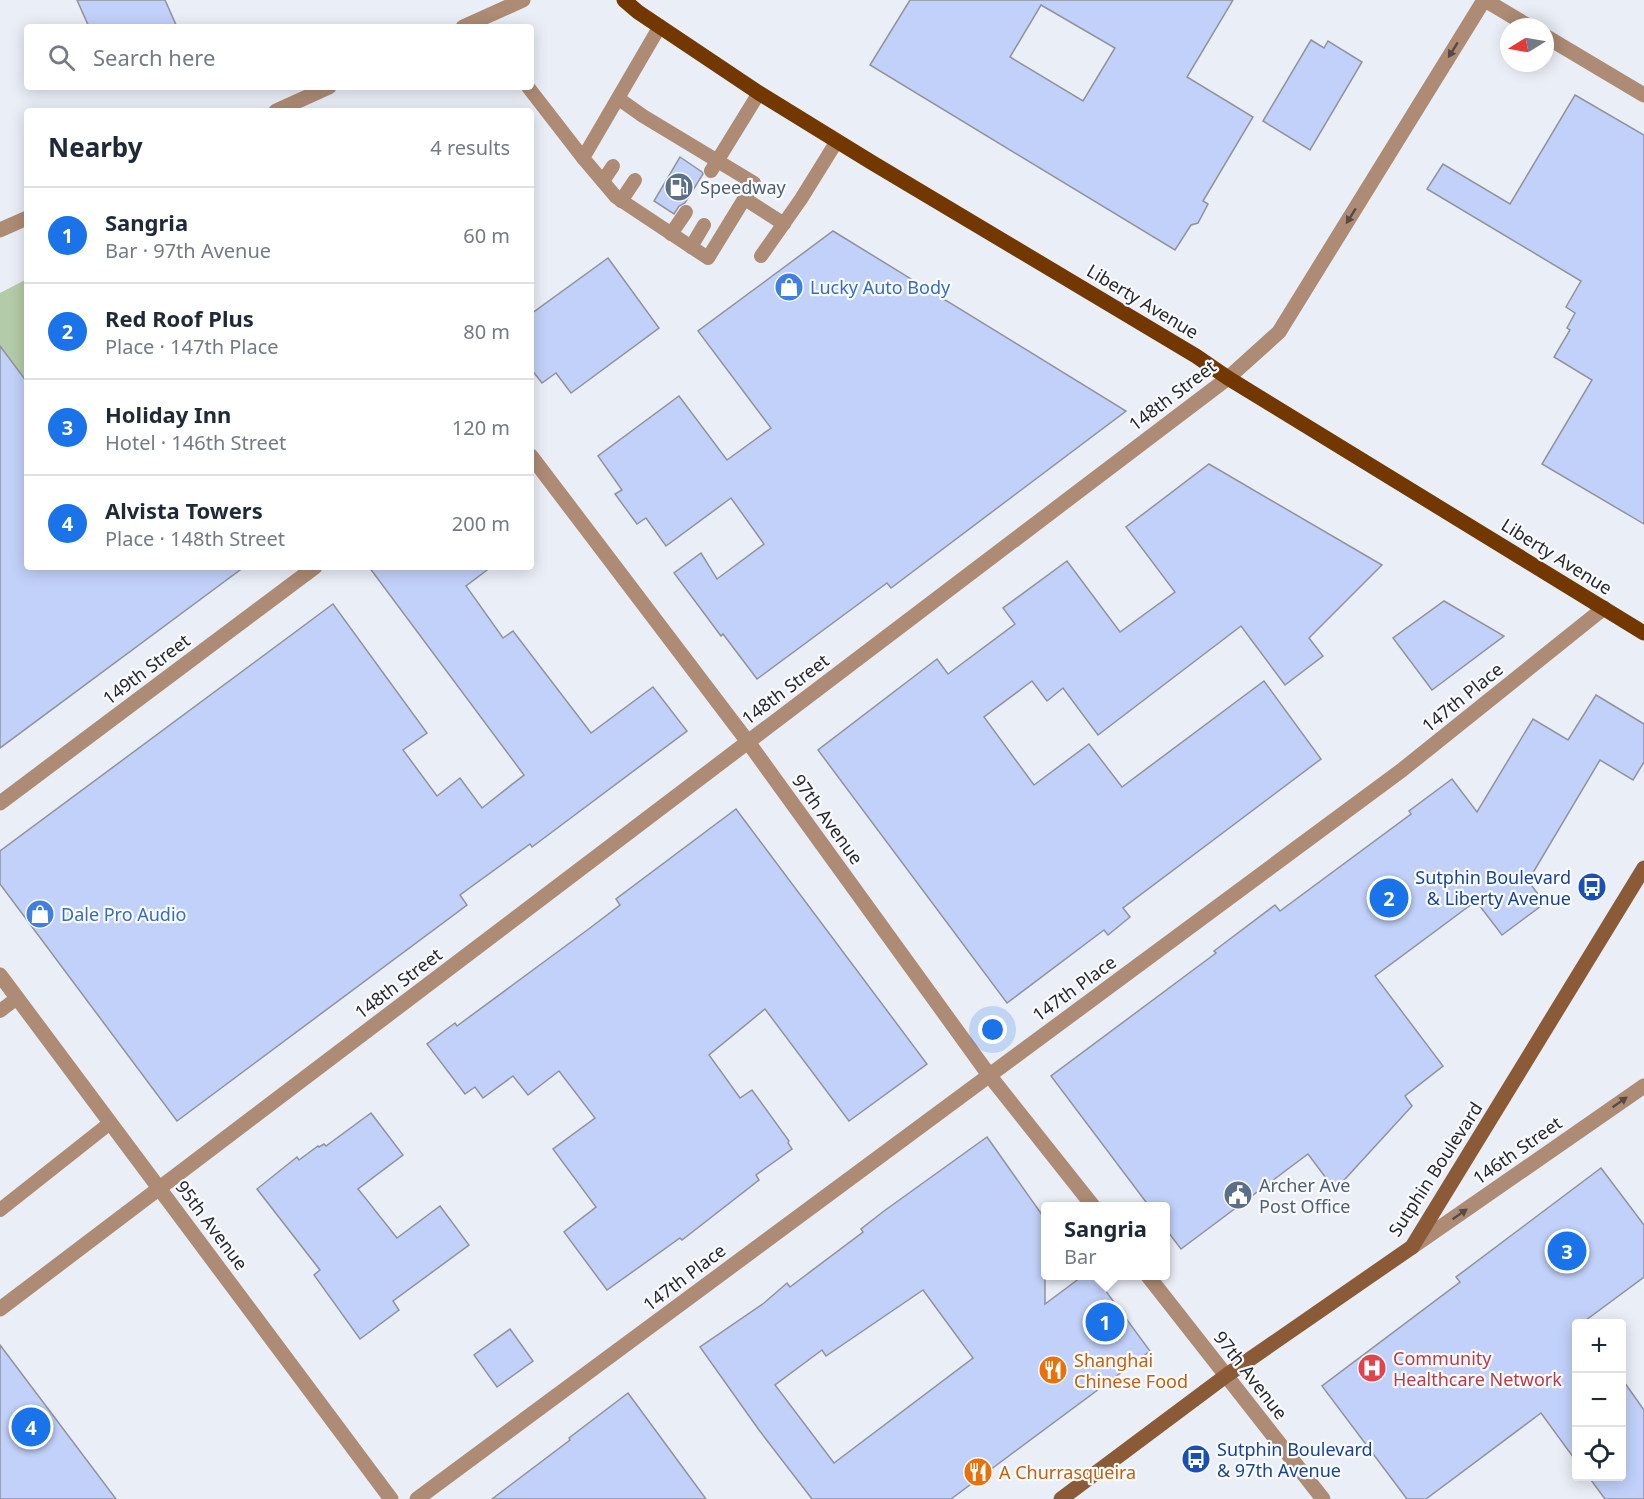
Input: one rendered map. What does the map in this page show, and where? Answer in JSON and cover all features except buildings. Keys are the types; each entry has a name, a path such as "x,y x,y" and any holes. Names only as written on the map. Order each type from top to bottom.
{"main road":[{"name":"Liberty Avenue","path":"624,0 759,93 1186,350 1644,633"},
{"name":"Sutphin Boulevard","path":"1061,1499 1227,1375 1412,1247 1644,868"}],"street":[{"path":"481,23 523,0"},
{"path":"1485,0 1515,18"},
{"name":"148th Street","path":"0,1309 1228,378 1279,332 1485,0"},
{"path":"1554,41 1644,95"},
{"path":"284,108 322,90"},
{"path":"0,230 24,219"},
{"name":"97th Avenue","path":"534,460 748,742 989,1075 1090,1202"},
{"name":"149th Street","path":"0,803 311,570"},
{"name":"147th Place","path":"417,1499 1402,771 1604,608"},
{"name":"95th Avenue","path":"0,975 391,1499"},
{"name":"146th Street","path":"1412,1247 1644,1086"},
{"name":"97th Avenue","path":"1152,1280 1323,1499"}],"lane":[{"path":"583,158 660,26"},
{"path":"530,90 583,158 621,201 708,258 754,183 734,178 663,136 640,121 619,99"},
{"path":"714,165 759,93"},
{"path":"761,256 837,141"},
{"path":"603,181 613,166"},
{"path":"621,201 635,180"},
{"path":"745,199 784,224"},
{"path":"671,234 686,212"},
{"path":"691,247 704,225"},
{"path":"0,1011 17,998"},
{"path":"0,1210 110,1123"}],"green space":[{"path":"24,281 24,378 0,346 0,293"}],"place":[{"name":"Speedway","path":"679,187"},
{"name":"Lucky Auto Body","path":"789,287"},
{"name":"Sutphin Boulevard & Liberty Avenue","path":"1592,887"},
{"name":"Red Roof Plus","path":"1389,898"},
{"name":"Dale Pro Audio","path":"40,914"},
{"name":"Archer Ave Post Office","path":"1238,1195"},
{"name":"Holiday Inn","path":"1567,1251"},
{"name":"Sangria","path":"1105,1322"},
{"name":"Community Healthcare Network","path":"1372,1368"},
{"name":"Shanghai Chinese Food","path":"1053,1370"},
{"name":"Alvista Towers","path":"31,1427"},
{"name":"Sutphin Boulevard & 97th Avenue","path":"1196,1459"},
{"name":"A Churrasqueira","path":"978,1472"}]}
